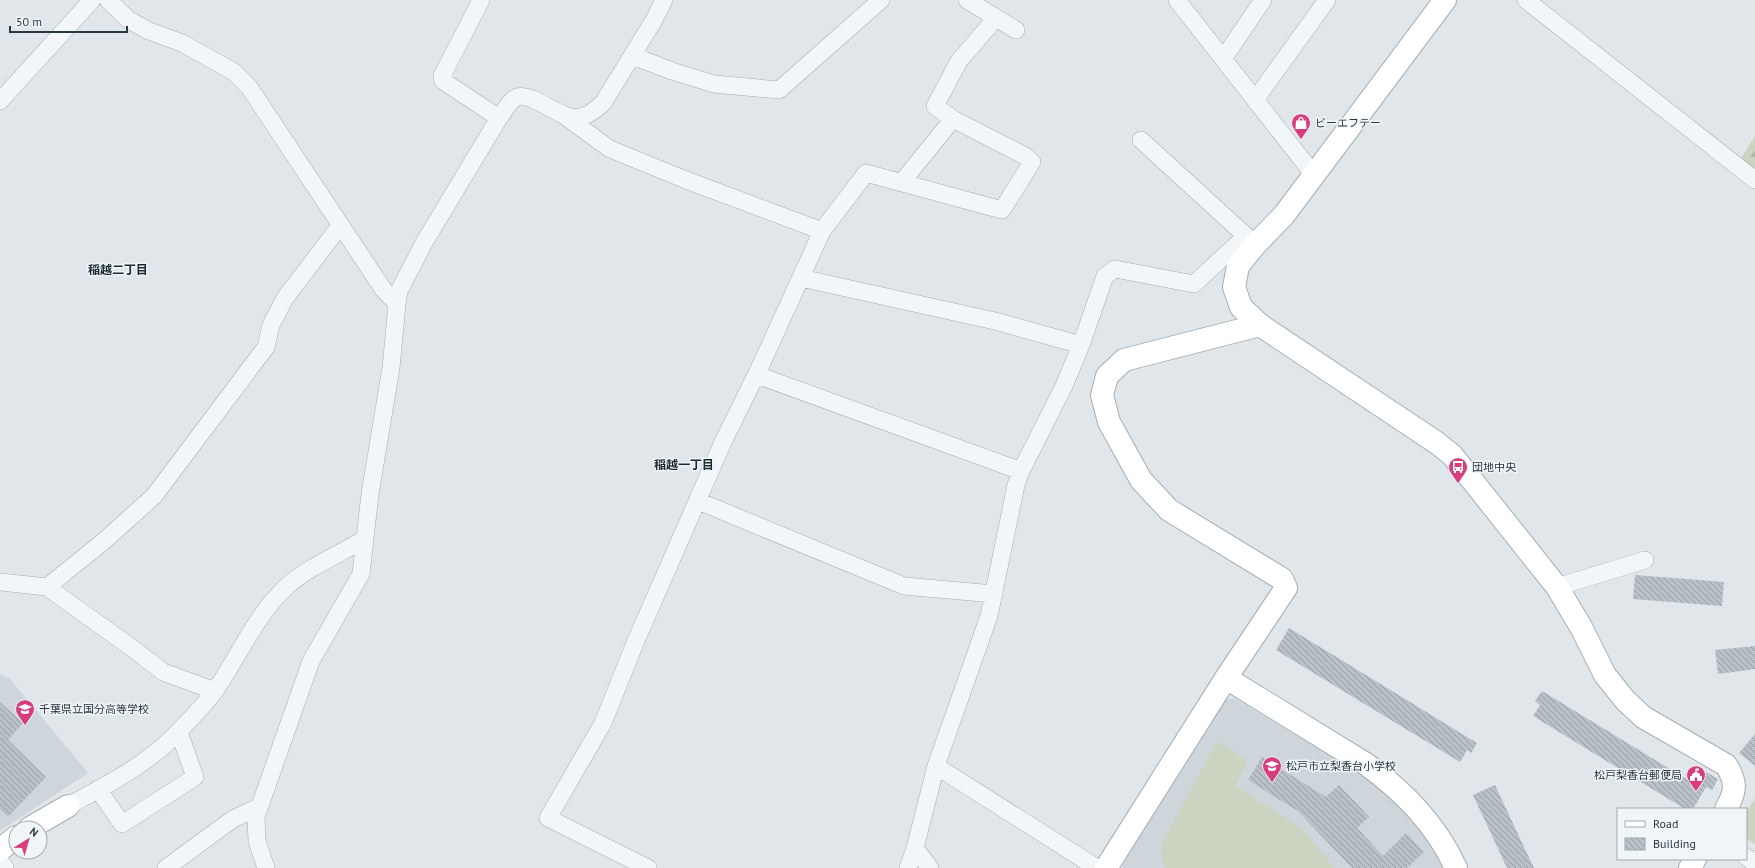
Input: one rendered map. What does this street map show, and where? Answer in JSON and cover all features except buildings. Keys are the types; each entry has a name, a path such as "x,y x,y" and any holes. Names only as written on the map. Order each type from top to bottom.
{"street":[{"path":"0,101 92,0"},
{"path":"108,0 129,20 149,32 182,43 234,72 249,87 340,226 383,289 397,304"},
{"path":"482,0 442,76 443,81 499,118"},
{"path":"566,117 578,118 594,111 603,103 633,56 664,0"},
{"path":"633,56 672,71 714,84 779,90 881,0"},
{"path":"967,0 1016,30"},
{"path":"1223,59 1262,0"},
{"path":"1255,100 1327,0"},
{"path":"908,868 915,848 936,766 989,616 1016,485 1021,471 1064,386 1081,344 1105,276 1115,269 1194,284 1284,215 1445,0"},
{"path":"1526,0 1755,180"},
{"path":"1182,2 1223,59 1314,175"},
{"path":"648,868 548,818 602,723 635,643 723,442 757,375 822,231 866,172 1002,210 1032,162 1025,156 953,119 936,106 959,61 996,18"},
{"path":"266,868 257,841 255,823 259,807 311,661 360,574 391,368 399,291 425,241 499,118 510,104 518,97 528,97 566,117 610,149 686,180 822,231"},
{"path":"901,183 953,119"},
{"path":"1141,140 1250,240"},
{"path":"47,587 104,541 154,496 239,386 266,347 271,325 282,303 340,226"},
{"path":"1250,240 1238,266 1234,287 1241,306 1260,326 1437,443 1452,455 1557,588 1581,628 1605,675 1625,700 1643,717 1726,765 1732,774 1735,784 1731,800 1727,808"},
{"path":"801,278 995,321 1081,344"},
{"path":"1106,868 1226,678 1286,588 1282,579 1169,510 1141,480 1108,422 1102,396 1107,376 1124,360 1260,326"},
{"path":"757,375 1021,471"},
{"path":"698,501 904,586 994,594"},
{"path":"44,820 123,776 152,756 179,732 215,691 253,630 285,588 298,577 364,540"},
{"path":"1557,588 1645,560"},
{"path":"0,582 47,587 163,672 215,691"},
{"path":"1226,678 1366,764 1387,779 1410,800 1429,822 1447,849 1456,868"},
{"path":"98,789 122,824 195,777 179,732"},
{"path":"936,766 1096,868"},
{"path":"166,868 233,819 259,807"},
{"path":"0,850 8,844"},
{"path":"915,848 930,868"},
{"path":"0,861 5,868"}],"shaded area":[{"name":"千葉県立国分高等学校","path":"0,674 10,679 88,773 17,820 8,820 8,826 0,831"},
{"name":"松戸市立梨香台小学校","path":"1234,698 1370,779 1415,819 1439,856 1444,868 1123,868 1121,864 1219,701"}],"green space":[{"path":"1755,136 1755,173 1740,160"},
{"path":"1217,741 1247,760 1236,786 1300,827 1335,868 1165,868 1160,847"},
{"path":"1755,799 1755,844 1747,839 1747,811"}],"place":[{"name":"ビーエフテー","path":"1301,140"},
{"name":"団地中央","path":"1458,484"},
{"name":"千葉県立国分高等学校","path":"25,726"},
{"name":"松戸市立梨香台小学校","path":"1272,783"},
{"name":"松戸梨香台郵便局","path":"1696,792"}],"district":[{"name":"稲越二丁目","path":"118,270"},
{"name":"稲越一丁目","path":"684,465"}]}
